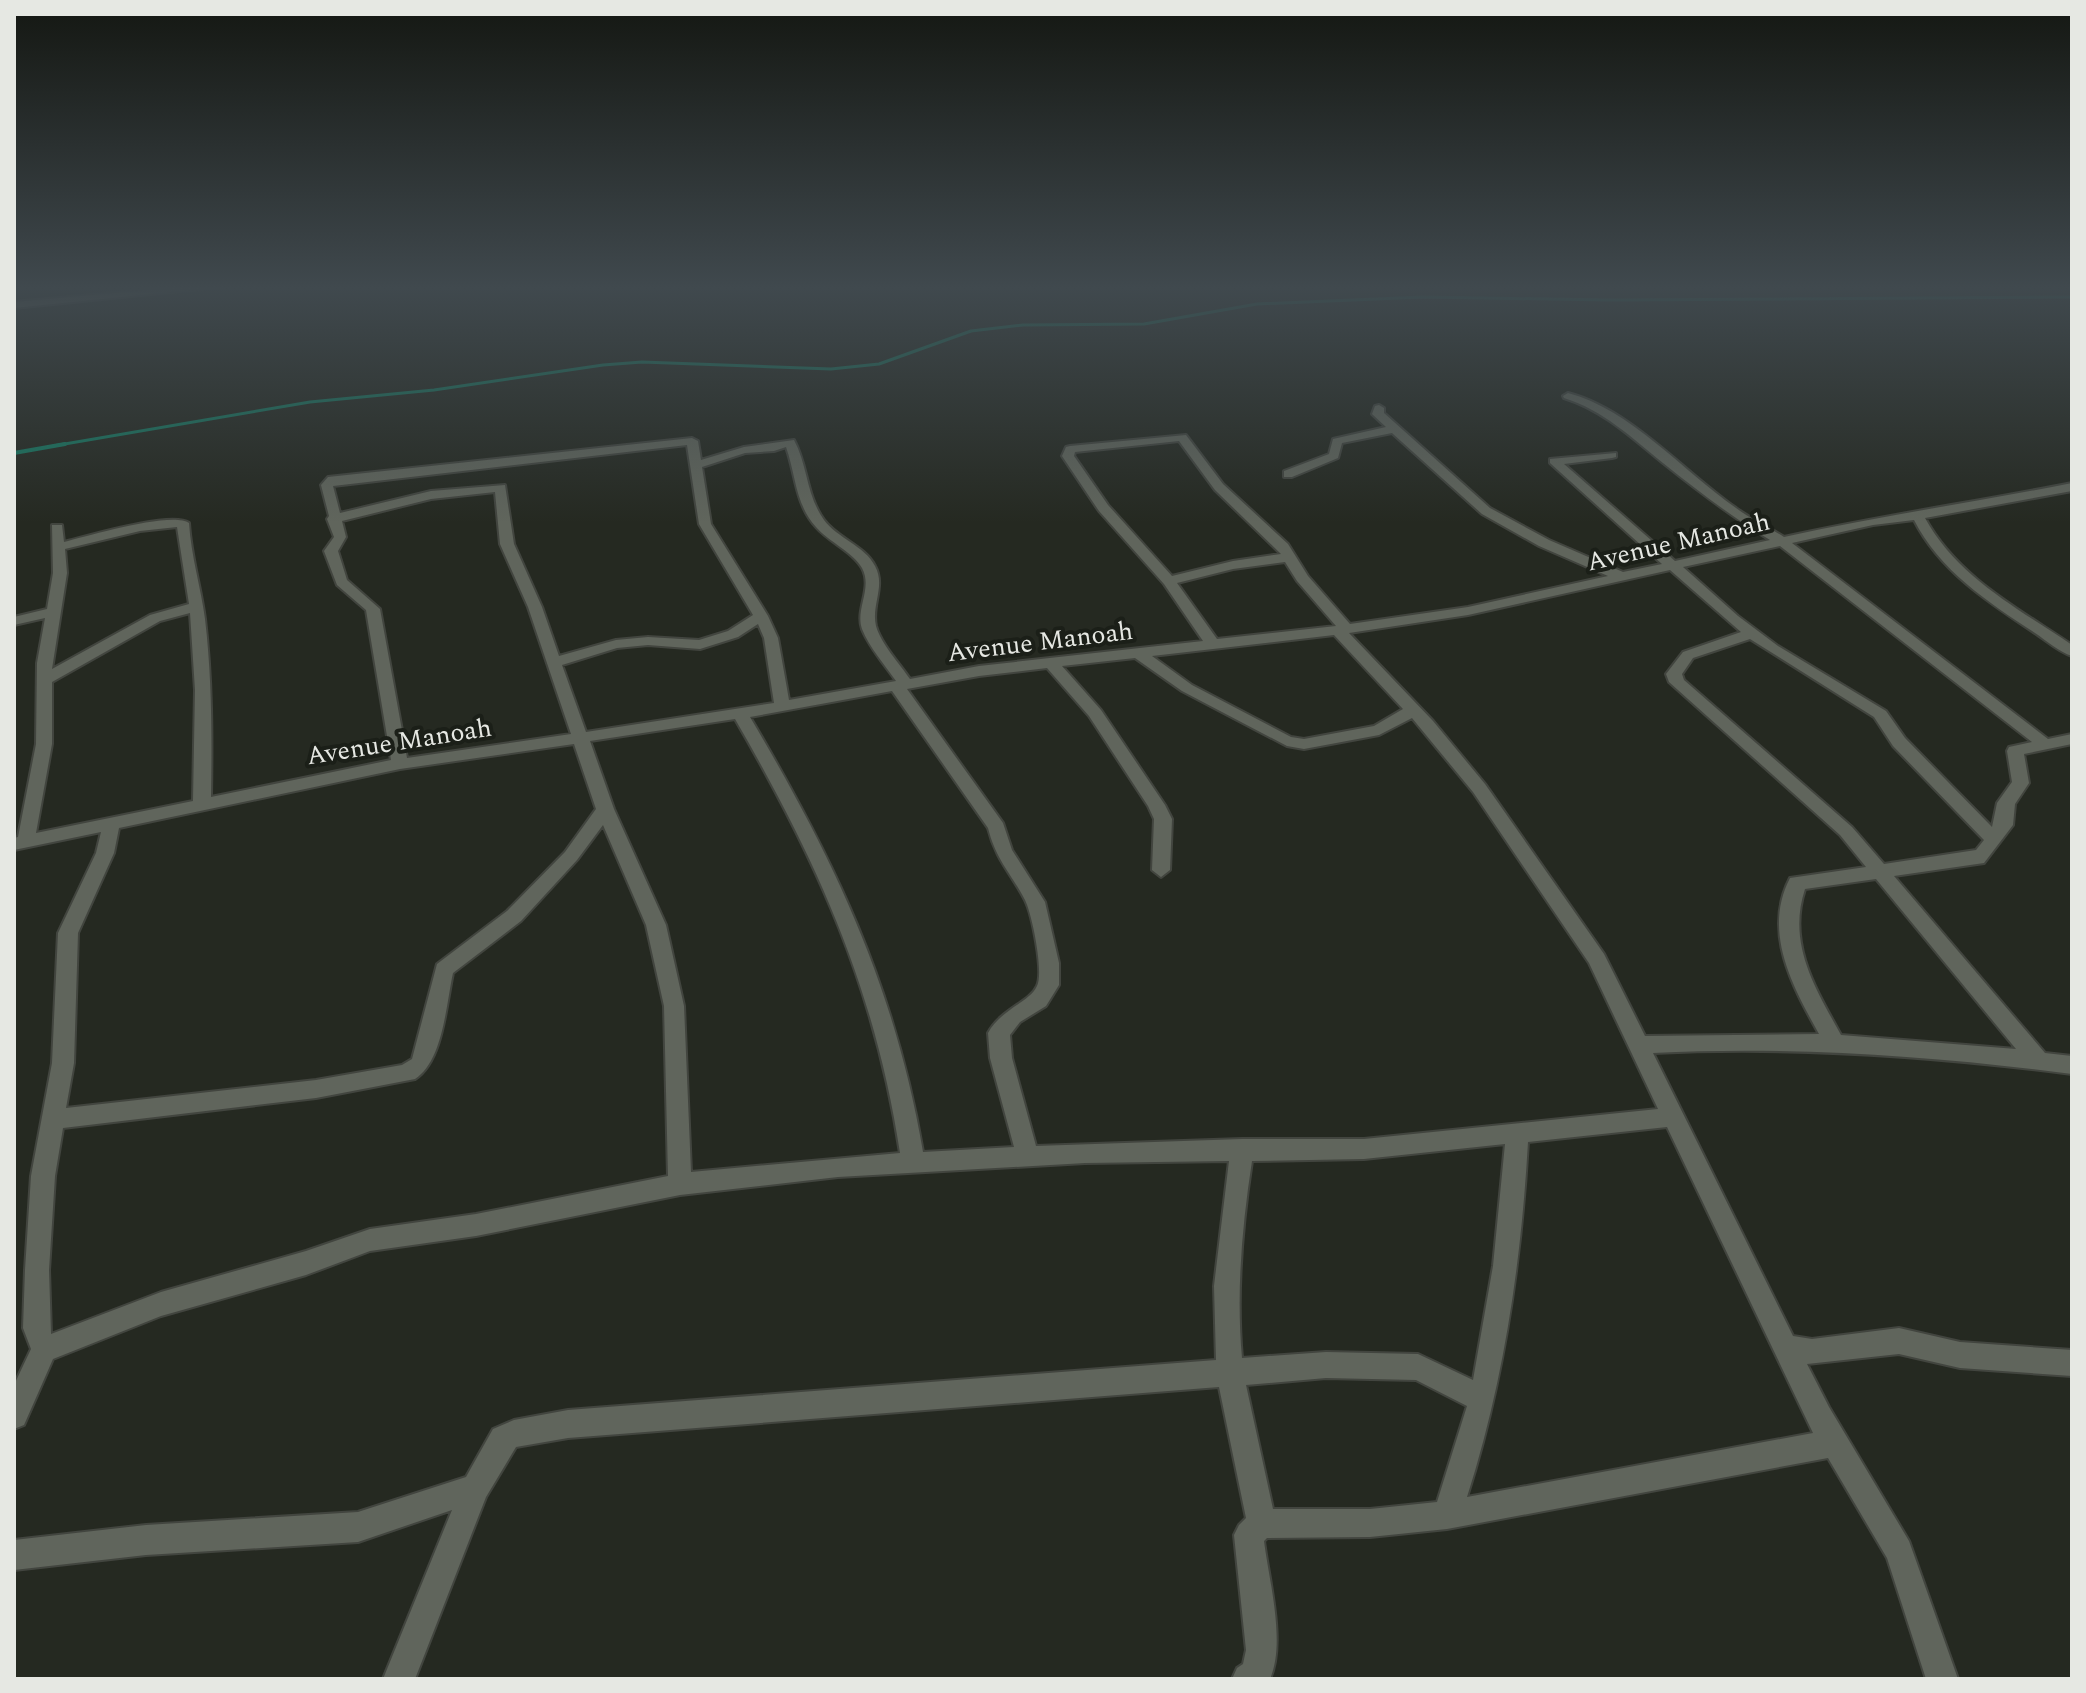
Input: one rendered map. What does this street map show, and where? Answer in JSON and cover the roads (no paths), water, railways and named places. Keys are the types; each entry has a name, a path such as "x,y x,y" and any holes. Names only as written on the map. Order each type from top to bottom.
{"street":[{"path":"1568,396 1588,402 1616,420 1732,511 1783,542 2043,743"},
{"path":"1379,408 1378,414 1486,511 1544,543 1625,578"},
{"path":"1288,474 1334,456 1337,441 1395,429"},
{"path":"1213,644 1169,581 1103,508 1068,456 1070,449 1182,437 1219,487 1259,522 1290,557 1302,578 1342,629 1479,788 1597,959 1833,1443 1881,1516 1899,1551 1942,1679"},
{"path":"400,764 373,609 342,587 336,577 331,551 340,537 333,519 327,485 335,479 683,441 693,443 705,524 761,616 774,651 782,706"},
{"path":"694,466 744,450 792,444 800,469 801,490 820,524 868,565 874,583 868,611 869,628 901,686 990,816 1000,834 1003,851 1030,890 1040,916 1049,985 1039,1000 1013,1016 999,1033 1001,1058 1028,1157"},
{"path":"1612,455 1554,461 1645,538 1671,567 1753,633 1880,714 1899,742 1992,837"},
{"path":"333,519 431,495 500,487 507,544 555,662 605,809 656,925 674,1006 680,1184"},
{"name":"Avenue Manoah","path":"20,842 202,802 400,764 740,714 979,671 1342,629 1468,611 1873,521 1918,516 2072,487"},
{"path":"1918,516 1925,533 1953,564 2072,652"},
{"path":"59,547 140,527 183,523 183,544 197,606 204,677 202,802"},
{"path":"20,842 44,744 44,680 60,573 57,528"},
{"path":"1169,581 1233,565 1290,557"},
{"path":"44,680 155,618 197,606"},
{"path":"14,621 52,612"},
{"path":"555,662 616,644 648,641 700,645 733,634 761,616"},
{"path":"1753,633 1688,655 1674,674 1677,682 1831,815 2038,1060"},
{"path":"1138,653 1187,688 1287,741 1304,744 1379,730 1412,711"},
{"path":"1051,663 1095,713 1156,805 1163,819 1161,870"},
{"path":"740,714 770,760 839,894 904,1093 913,1164"},
{"path":"1835,1043 1799,977 1789,949 1786,924 1797,883 1978,858 1986,853 1992,837 2004,825 2006,803 2021,783 2015,751 2072,739"},
{"path":"53,1119 316,1089 407,1073 420,1065 425,1054 444,969 514,916 571,856 605,809"},
{"path":"44,1350 36,1328 37,1270 43,1176 63,1063 68,933 105,853 112,822"},
{"path":"1639,1045 1835,1043 1923,1048 2072,1065"},
{"path":"14,1415 44,1350 161,1304 306,1263 370,1240 476,1225 680,1184 838,1167 1028,1157 1242,1149 1364,1149 1673,1117"},
{"path":"1447,1515 1482,1399 1498,1310 1517,1133"},
{"path":"1242,1149 1228,1286 1230,1371 1262,1524"},
{"path":"1787,1348 1812,1352 1899,1341 1960,1355 2072,1363"},
{"path":"399,1679 475,1488 503,1439 531,1430 1230,1371 1394,1364 1418,1367 1482,1399"},
{"path":"1248,1679 1257,1673 1262,1650 1249,1535 1262,1524 1370,1523 1447,1515 1833,1443"},
{"path":"14,1555 146,1540 358,1527 475,1488"}],"waterway":[{"path":"53,446 310,402 434,390 603,365"},
{"path":"723,365 831,369 869,365"},
{"path":"14,453 65,444"}]}
